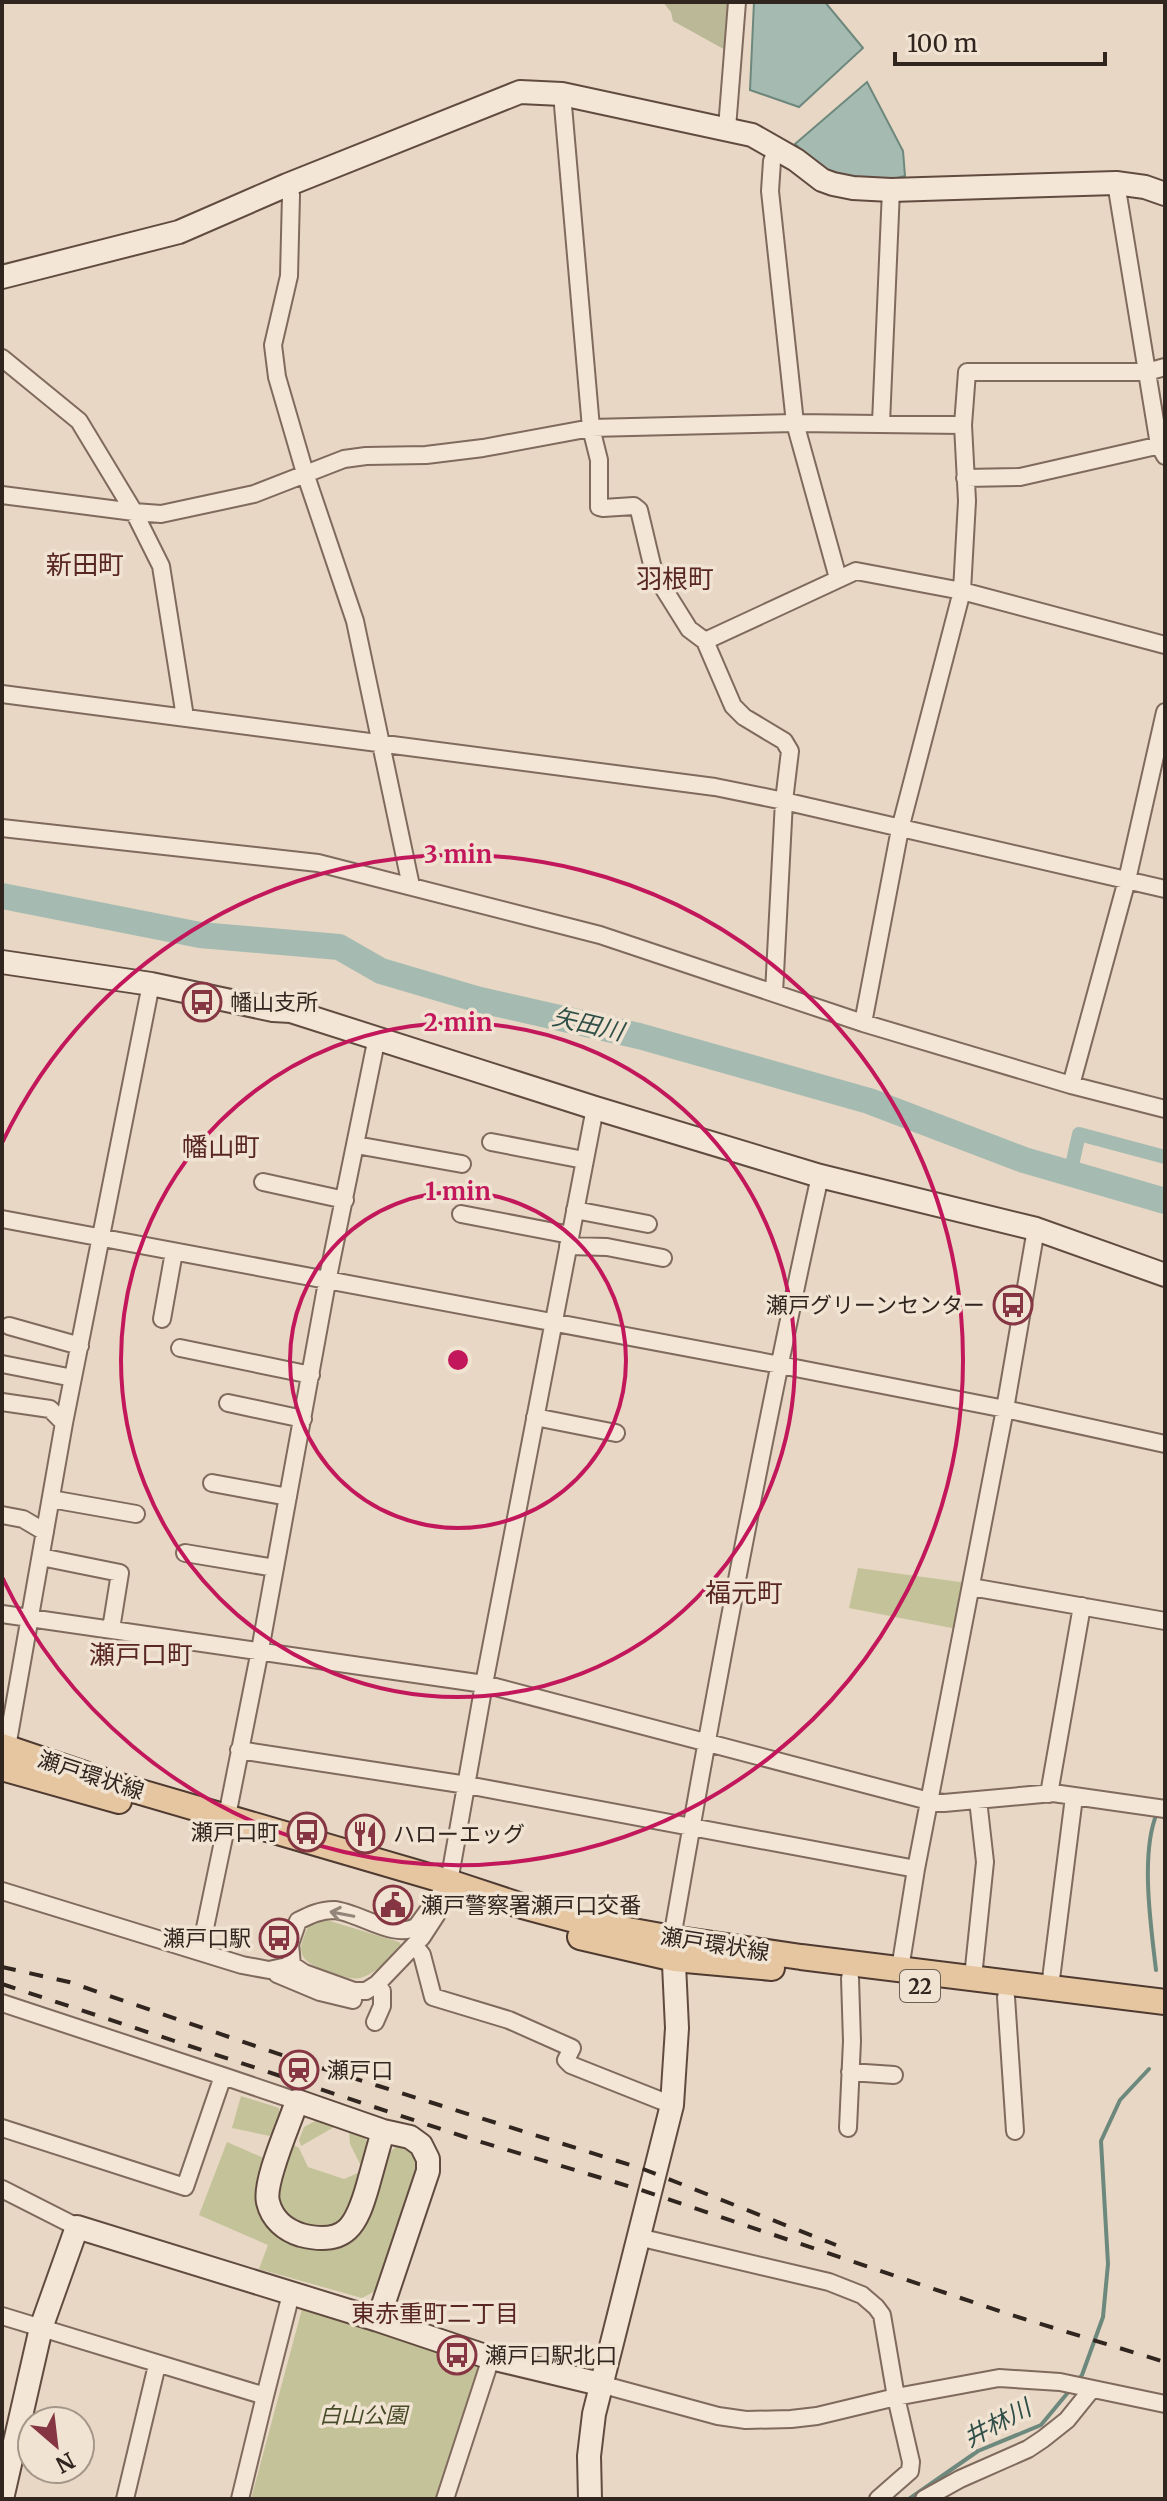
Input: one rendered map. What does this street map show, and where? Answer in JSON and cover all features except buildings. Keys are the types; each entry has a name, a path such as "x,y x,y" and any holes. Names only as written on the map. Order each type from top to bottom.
{"main road":[{"name":"瀬戸環状線","path":"4,1753 120,1786 226,1824 445,1892 522,1906 673,1948 850,1978 1165,2014"},
{"name":"瀬戸環状線","path":"673,1948 973,1977 1165,2002"}],"street":[{"path":"727,128 737,2"},
{"path":"2,277 179,232 287,185 520,92 562,94 752,135 777,148 822,180 853,188 891,190 1116,183 1145,187 1165,194"},
{"path":"562,94 591,428 599,460 599,507 634,506 639,510 654,573 689,629 705,641 733,706 744,717 784,741 790,751 784,801 774,993"},
{"path":"777,148 772,161 770,191 795,423 838,578"},
{"path":"965,478 1020,477 1163,448 1147,372 1116,183"},
{"path":"287,185 291,195 289,276 273,345 277,377 305,473 355,621 411,886"},
{"path":"881,423 891,190"},
{"path":"2,358 79,421 134,512 161,566 185,717"},
{"path":"863,1023 900,829 962,591 967,501 963,425 967,372 1147,372 1165,367"},
{"path":"2,495 161,514 254,494 344,459 426,455 483,448 591,428 795,423 963,425"},
{"path":"705,641 856,571 962,591 1165,645"},
{"path":"2,694 715,787 1165,889"},
{"path":"1071,1085 1127,880 1165,712"},
{"path":"2,828 318,863 600,935 863,1023 1071,1085 1165,1109"},
{"path":"2,962 151,984 273,1010 291,1011 820,1176 1036,1229 1165,1275"},
{"path":"4,1753 64,1423 151,984"},
{"path":"200,1952 260,1650 327,1282 377,1037"},
{"path":"2,1891 242,1965 269,1970 298,1984 356,2001 369,1998 396,1963 415,1946 445,1892 595,1108"},
{"path":"491,1142 584,1160"},
{"path":"356,1145 462,1164"},
{"path":"590,2499 589,2456 600,2384 672,2105 677,2028 673,1948 691,1827 780,1365 820,1176"},
{"path":"263,1182 345,1200"},
{"path":"575,1210 648,1224"},
{"path":"461,1214 569,1241 663,1258"},
{"path":"2,1219 780,1365 1165,1444"},
{"path":"900,1969 1036,1229"},
{"path":"162,1319 174,1252"},
{"path":"9,1326 80,1346"},
{"path":"180,1348 311,1375"},
{"path":"2,1364 73,1378"},
{"path":"2,1402 50,1409 64,1423"},
{"path":"228,1403 303,1419"},
{"path":"535,1417 616,1433"},
{"path":"212,1483 288,1497"},
{"path":"51,1499 136,1514"},
{"path":"2,1515 23,1519 45,1532"},
{"path":"185,1553 275,1568"},
{"path":"41,1557 120,1573 111,1629"},
{"path":"971,1587 1165,1621"},
{"path":"1049,1794 1082,1606"},
{"path":"2,1614 484,1684 929,1801 944,1803 1049,1794 1165,1809"},
{"path":"239,1750 467,1785 916,1869"},
{"path":"1050,1987 1074,1797"},
{"path":"973,1977 985,1862 978,1800"},
{"path":"380,1987 354,1991 298,1971 292,1965 290,1944 298,1921 315,1912 336,1910 404,1931 417,1926 445,1892"},
{"path":"415,1946 422,1955 433,1997 509,2020 572,2048 566,2060 571,2065 672,2105"},
{"path":"269,1970 292,1965"},
{"path":"848,2128 850,1978"},
{"path":"375,2022 382,2006 380,1987"},
{"path":"1006,1997 1015,2131"},
{"path":"2,2003 383,2131 410,2137 421,2145 428,2159 428,2171 378,2320"},
{"path":"850,2072 894,2075"},
{"path":"2,2128 185,2187 223,2076"},
{"path":"297,2101 268,2186 268,2201 274,2217 287,2231 329,2239 343,2233 359,2217 383,2131"},
{"path":"2,2189 77,2227 491,2358 718,2416 746,2420 817,2416 896,2397 999,2378 1060,2382 1165,2404"},
{"path":"2,2499 8,2444 41,2328 77,2227"},
{"path":"638,2237 829,2282 862,2295 876,2307 882,2315 911,2462 910,2471 878,2499"},
{"path":"240,2499 291,2294"},
{"path":"2,2316 265,2396"},
{"path":"445,2499 491,2358"},
{"path":"125,2499 157,2365"},
{"path":"924,2499 960,2479 1028,2449 1067,2420 1092,2389"}],"green space":[{"path":"858,1568 967,1583 957,1629 849,1608"},
{"path":"320,1918 399,1942 402,1946 379,1968 363,1977 352,1978 320,1969 305,1959 301,1947 312,1919"},
{"path":"241,2096 279,2108 279,2122 270,2136 232,2128"},
{"path":"317,2120 336,2126 301,2146 299,2140 304,2127"},
{"path":"349,2130 363,2135 370,2147 362,2168 350,2144"},
{"path":"227,2142 266,2159 281,2237 307,2247 340,2243 368,2214 388,2154 401,2142 424,2156 379,2289 362,2298 259,2269 268,2245 199,2215"},
{"path":"290,2143 299,2148 308,2167 344,2179 358,2173 361,2175 349,2216 330,2231 287,2220 281,2210 278,2182"},
{"name":"白山公園","path":"302,2309 482,2365 439,2499 251,2499"}],"shaded area":[{"path":"663,2 732,2 729,52 673,21 671,12"},
{"path":"754,2 825,2 863,48 799,107 750,90"},
{"path":"867,82 903,151 905,176 880,182 855,178 821,168 795,144"}],"waterway":[{"name":"矢田川","path":"2,896 200,935 339,947 381,971 476,999 639,1036 869,1101 1024,1160 1165,1201"},
{"path":"1070,1174 1079,1134 1165,1157"},
{"path":"1156,1970 1148,1869 1157,1813"},
{"path":"1078,2380 1103,2317 1108,2264 1101,2141 1120,2100 1149,2069"},
{"name":"井林川","path":"909,2499 978,2451 1041,2425 1070,2390"}],"railway":[{"path":"2,1967 69,1982 299,2061 643,2169 836,2245"},
{"path":"2,1984 468,2138 638,2189 1005,2313 1165,2362"}],"place":[{"name":"幡山支所","path":"202,1002"},
{"name":"瀬戸グリーンセンター","path":"1013,1305"},
{"name":"瀬戸口町","path":"307,1832"},
{"name":"ハローエッグ","path":"365,1834"},
{"name":"瀬戸警察署瀬戸口交番","path":"393,1905"},
{"name":"瀬戸口駅","path":"279,1938"},
{"name":"瀬戸口","path":"299,2070"},
{"name":"瀬戸口駅北口","path":"457,2355"}],"district":[{"name":"新田町","path":"85,564"},
{"name":"羽根町","path":"675,578"},
{"name":"幡山町","path":"221,1146"},
{"name":"福元町","path":"744,1592"},
{"name":"瀬戸口町","path":"141,1654"},
{"name":"東赤重町二丁目","path":"435,2313"}]}
